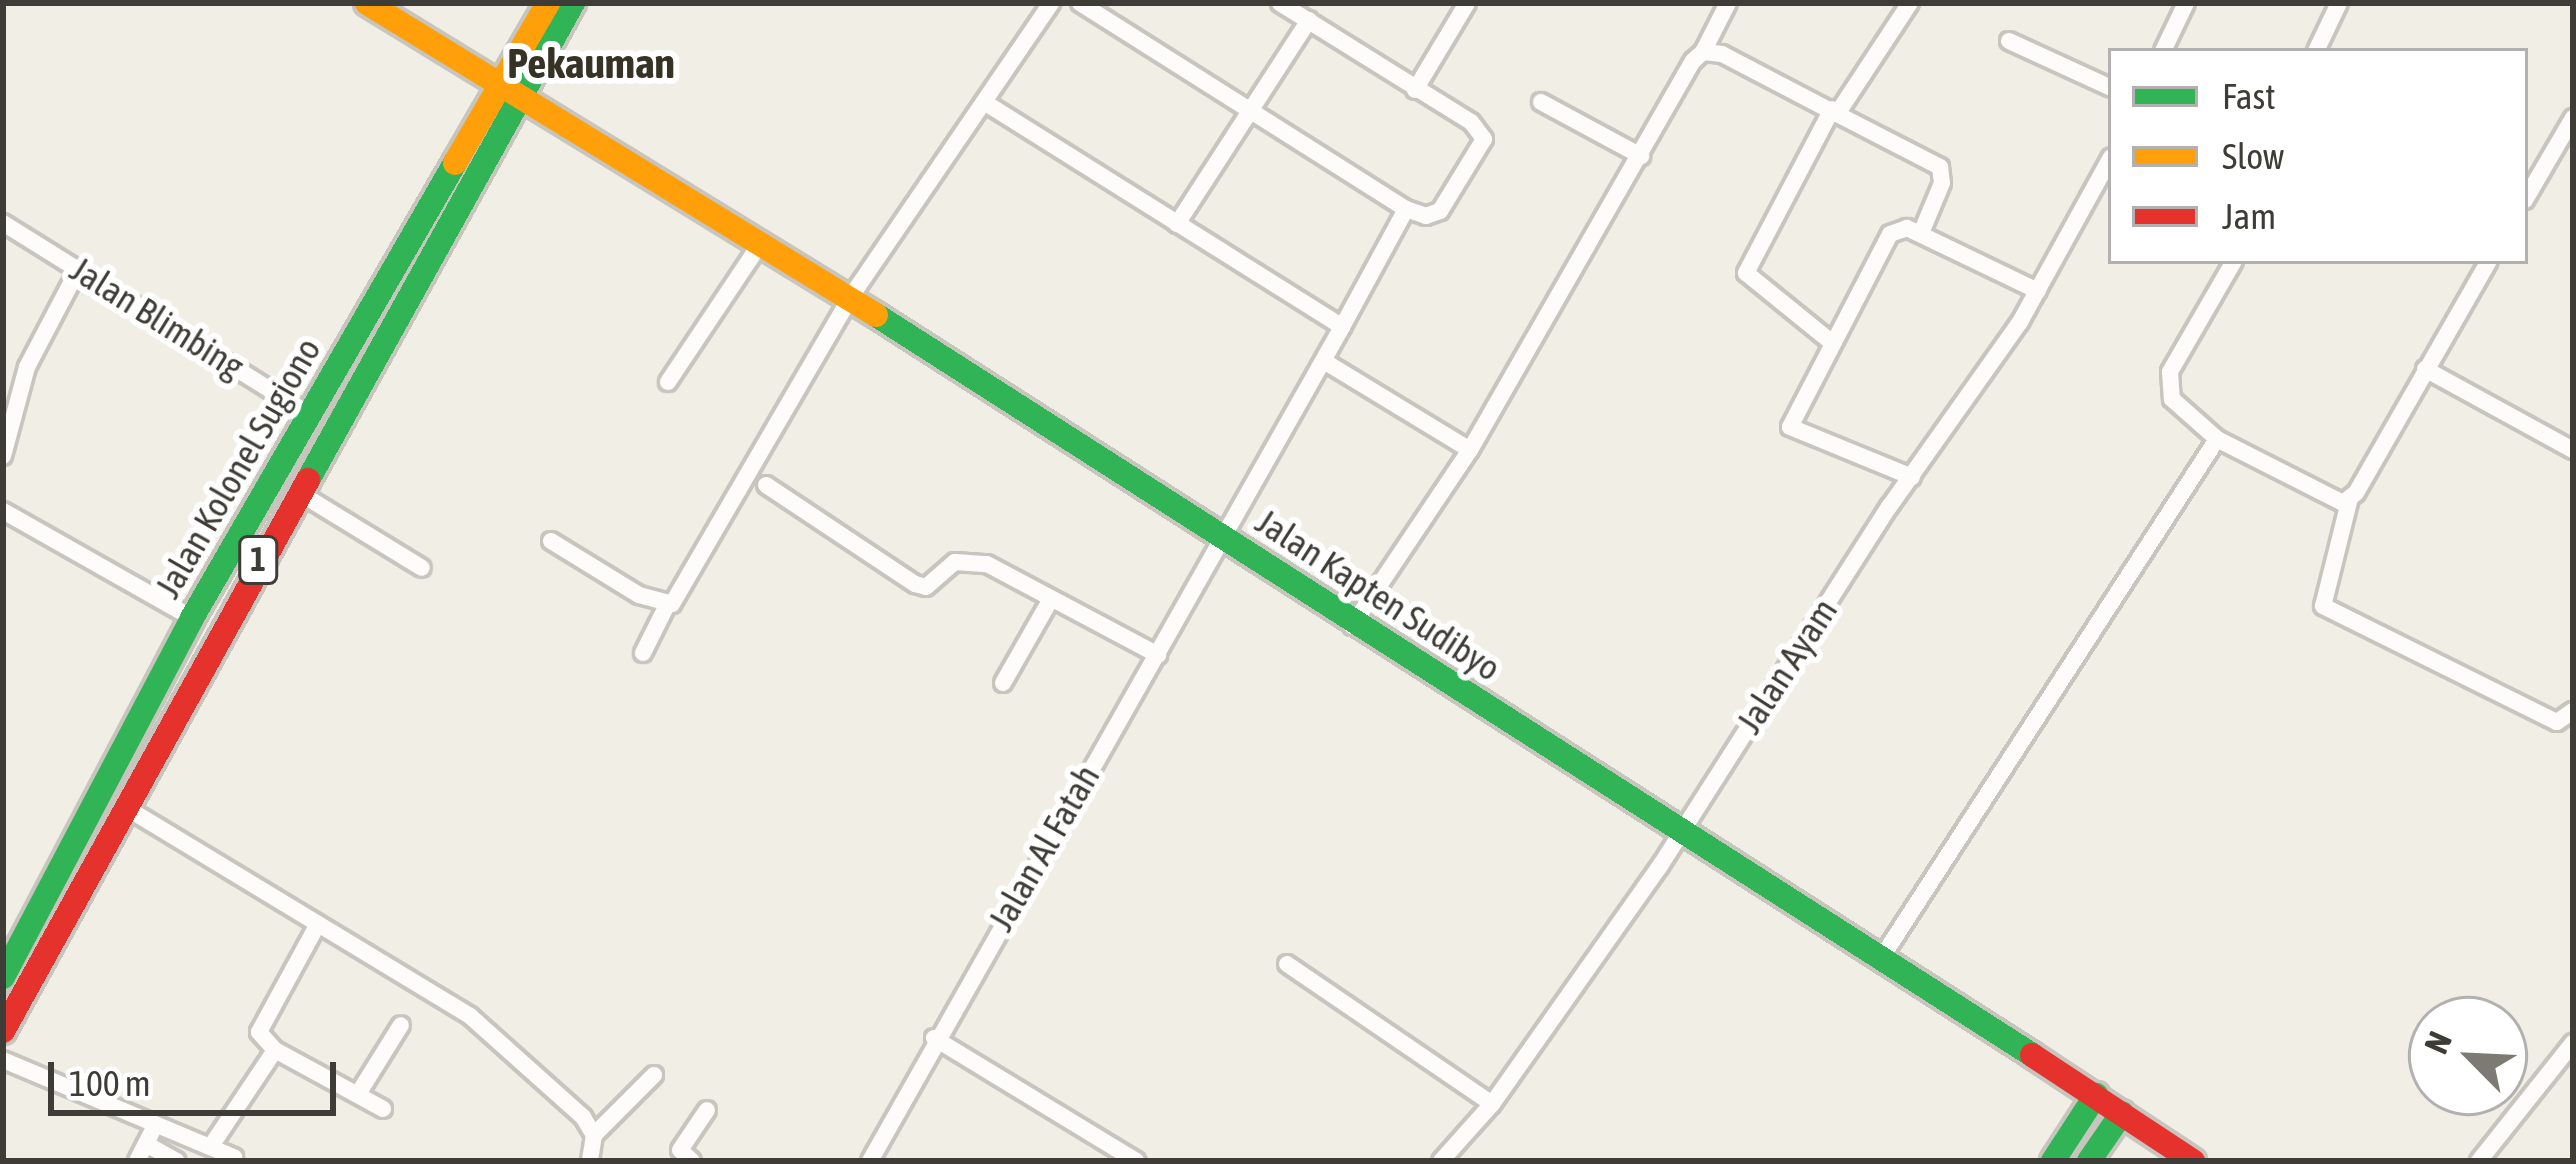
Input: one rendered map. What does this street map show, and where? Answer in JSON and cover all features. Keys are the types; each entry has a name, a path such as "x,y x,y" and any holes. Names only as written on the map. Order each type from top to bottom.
{"main road":[{"name":"Jalan Kapten Sudibyo","path":"367,3 762,241 1223,537 1352,626 1685,826 2193,1161"},
{"name":"Jalan Kolonel Sugiono","path":"3,1031 298,491 511,88 548,3"},
{"name":"1","path":"511,88 573,3"},
{"name":"Jalan Kolonel Sugiono","path":"3,977 192,618 309,414 511,88"},
{"path":"2053,1161 2096,1095"},
{"path":"2089,1161 2122,1114"}],"street":[{"path":"643,653 850,298 1052,3"},
{"path":"1080,3 1406,209 1426,216 1440,211 1484,139 1471,122 1285,4"},
{"path":"1414,90 1467,3"},
{"path":"1352,626 1469,450 1728,3"},
{"path":"1830,341 1746,273 1834,112 1910,3"},
{"path":"2164,48 2186,3"},
{"path":"2317,48 2339,3"},
{"path":"1177,224 1310,20"},
{"path":"2009,41 2108,87"},
{"path":"1703,52 1722,54 1940,167 1942,183 1921,233"},
{"path":"984,102 1342,328"},
{"path":"1541,102 1641,156"},
{"path":"2528,195 2573,118"},
{"name":"Jalan Ayam","path":"1441,1161 1492,1103 1685,826 2038,291 2108,163"},
{"name":"Jalan Al Fatah","path":"870,1161 934,1038 1327,363 1406,209"},
{"name":"Jalan Blimbing","path":"4,225 309,414"},
{"path":"1912,476 1793,434 1793,417 1830,341 1890,235 1900,228 1921,233 2038,291"},
{"path":"668,382 762,241"},
{"path":"2232,264 2168,387 2218,440 2349,502"},
{"path":"2487,264 2349,502 2323,606 2557,722 2573,711"},
{"path":"3,456 27,367 79,268"},
{"path":"1327,363 1469,450"},
{"path":"2425,369 2573,450"},
{"path":"1884,954 2218,440"},
{"path":"766,485 915,584 926,587 970,559 1159,656"},
{"path":"298,491 422,568"},
{"path":"3,511 192,618"},
{"path":"551,541 667,607"},
{"path":"1003,683 1052,599"},
{"path":"125,807 470,1016 594,1136"},
{"path":"318,924 260,1032 275,1050 383,1109"},
{"path":"1287,964 1492,1103"},
{"path":"358,1094 401,1024"},
{"path":"934,1038 1136,1161"},
{"path":"2479,1161 2573,1043"},
{"path":"211,1146 275,1050"},
{"path":"3,1060 177,1161"},
{"path":"590,1161 594,1136 654,1075"},
{"path":"692,1161 680,1150 707,1110"},
{"path":"146,1144 211,1146 234,1157"}],"traffic: fast":[{"path":"308,480 573,3"},
{"path":"3,977 192,618 455,163"},
{"path":"876,315 2032,1055"},
{"path":"2053,1161 2096,1095"},
{"path":"2089,1161 2122,1113"}],"traffic: slow":[{"path":"367,3 876,315"},
{"path":"455,163 548,3"}],"traffic: jam":[{"path":"3,1031 308,480"},
{"path":"2032,1055 2193,1161"}],"district":[{"name":"Pekauman","path":"591,63"}]}
